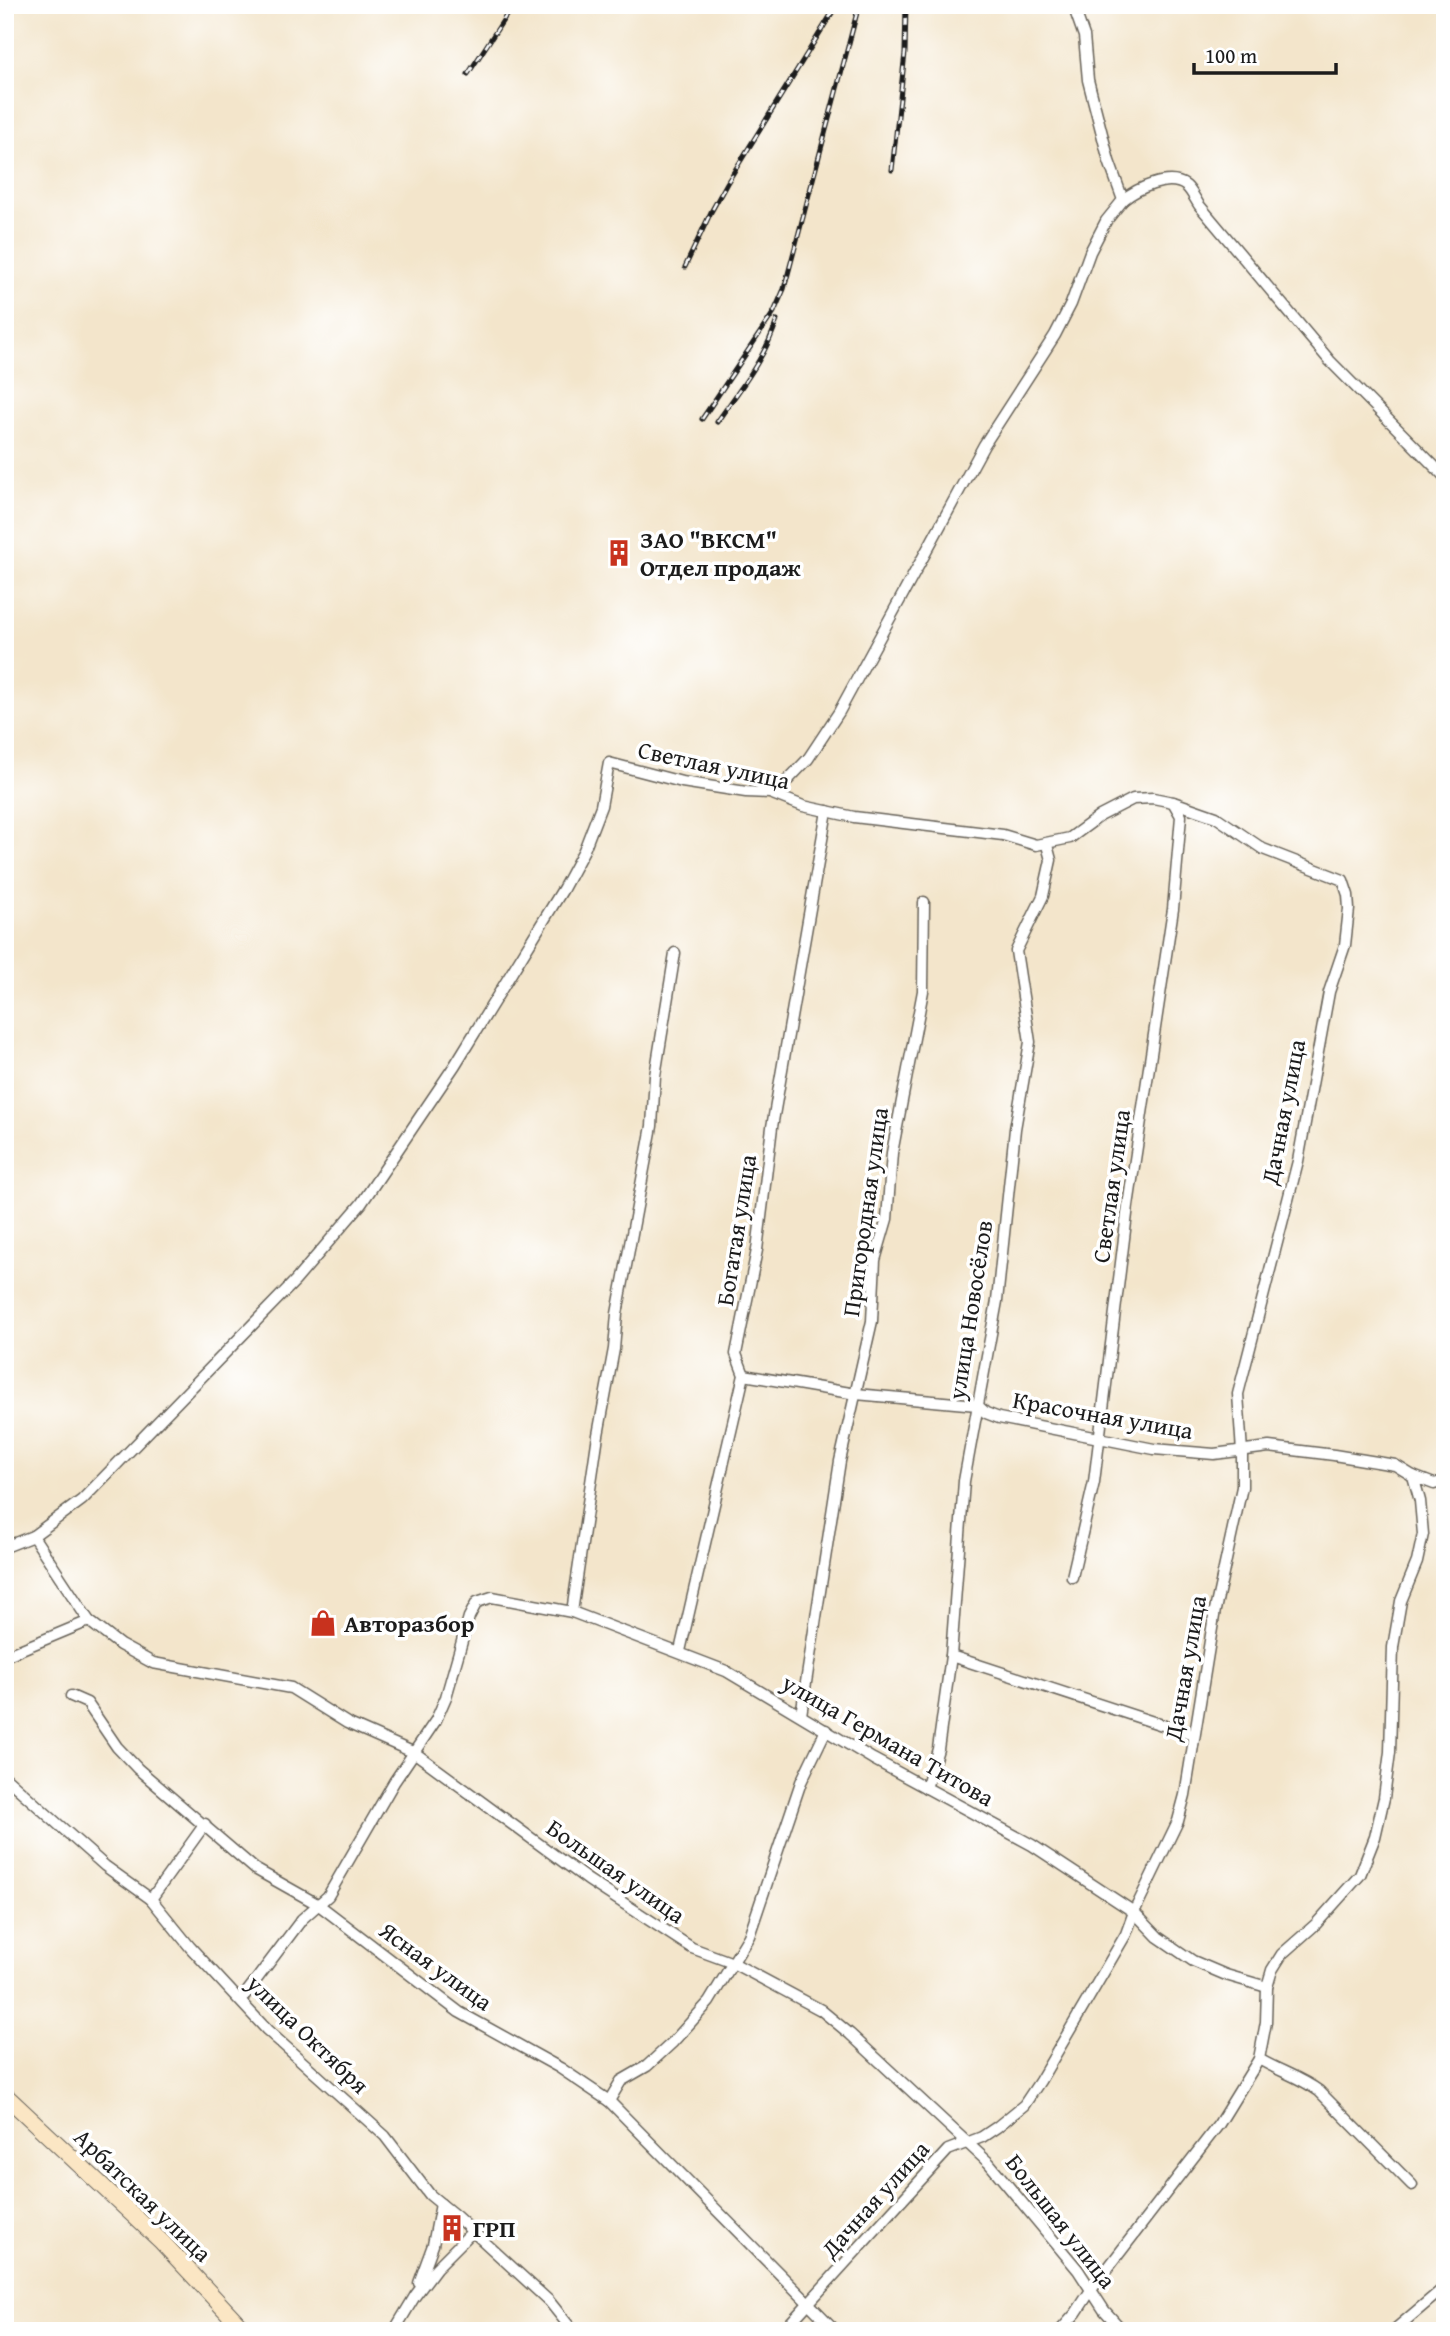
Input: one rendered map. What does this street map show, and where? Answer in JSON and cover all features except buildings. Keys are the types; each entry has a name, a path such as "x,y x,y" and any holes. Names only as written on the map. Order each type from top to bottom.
{"main road":[{"name":"Арбатская улица","path":"5,2095 162,2242 245,2331"}],"street":[{"path":"1073,5 1084,36 1088,80 1109,161 1123,200"},
{"path":"770,793 784,784 803,765 839,712 984,445 1055,335 1101,232 1123,200 1139,187 1177,183 1186,186 1330,361 1445,477"},
{"name":"Светлая улица","path":"33,1536 82,1500 287,1290 361,1204 455,1065 563,889 584,850 601,806 609,763 682,782 770,793 803,806 854,817 1003,835 1036,845 1047,845"},
{"path":"1047,845 1070,838 1100,816 1133,799 1173,802"},
{"name":"Светлая улица","path":"1072,1577 1094,1482 1128,1206 1173,909 1181,816 1173,802"},
{"name":"Дачная улица","path":"783,2331 948,2150 982,2137 1024,2105 1116,1954 1178,1821 1185,1795 1215,1611 1242,1487 1238,1394 1298,1161 1329,992 1345,945 1349,909 1343,880 1263,849 1216,817 1173,802"},
{"name":"Богатая улица","path":"680,1651 744,1376 736,1354 757,1250 772,1127 827,811"},
{"name":"улица Новосёлов","path":"926,1788 938,1749 951,1656 964,1481 997,1301 1014,1129 1030,1042 1016,951 1043,896 1051,860 1047,845"},
{"name":"Пригородная улица","path":"801,1715 840,1461 873,1321 875,1261 887,1219 892,1153 923,991 924,902"},
{"path":"572,1612 614,1349 617,1314 652,1126 655,1076 675,953"},
{"name":"Красочная улица","path":"744,1376 856,1394 977,1405 986,1413 999,1418 1154,1449 1214,1454 1269,1447 1395,1465 1434,1484 1445,1481"},
{"path":"1059,2331 1076,2313 1219,2124 1259,2059 1266,2022 1267,1987 1272,1970 1282,1954 1316,1924 1360,1875 1375,1837 1384,1798 1390,1752 1393,1647 1401,1601 1417,1562 1423,1534 1420,1501 1413,1476"},
{"path":"5,1547 33,1536"},
{"name":"Большая улица","path":"33,1536 89,1621 120,1645 153,1663 290,1688 347,1723 415,1753 610,1895 692,1948 733,1963 821,2010 989,2163 1079,2270 1104,2310 1123,2331"},
{"name":"улица Германа Титова","path":"415,1753 436,1720 446,1697 469,1617 477,1602 492,1597 572,1612 680,1651 726,1671 873,1759 1032,1845 1134,1912 1158,1937 1193,1961 1226,1975 1267,1987"},
{"path":"5,1656 89,1621"},
{"path":"951,1656 1193,1735"},
{"name":"Ясная улица","path":"71,1696 87,1703 117,1747 138,1769 255,1869 319,1905 459,2012 560,2068 609,2101 836,2331"},
{"path":"609,2101 621,2081 647,2066 709,2002 749,1937 802,1782 826,1730"},
{"path":"241,2000 302,1919 328,1896 394,1782 415,1753"},
{"name":"улица Октября","path":"5,1777 105,1866 151,1899 190,1947 267,2030 385,2136 430,2195 549,2301 573,2331"},
{"path":"151,1899 205,1824"},
{"path":"1259,2059 1302,2079 1319,2091 1412,2185"},
{"path":"415,2296 433,2245 441,2204"},
{"path":"394,2331 436,2268 472,2232"},
{"path":"1393,2331 1445,2287"}],"railway":[{"path":"468,74 513,5"},
{"path":"685,267 727,183 837,5"},
{"path":"702,419 774,312 784,289 859,5"},
{"path":"892,170 905,53 906,5"},
{"path":"717,422 759,360 777,320"}],"place":[{"name":"ЗАО \"ВКСМ\" Отдел продаж","path":"619,553"},
{"name":"Авторазбор","path":"323,1623"},
{"name":"ГРП","path":"452,2228"}]}
